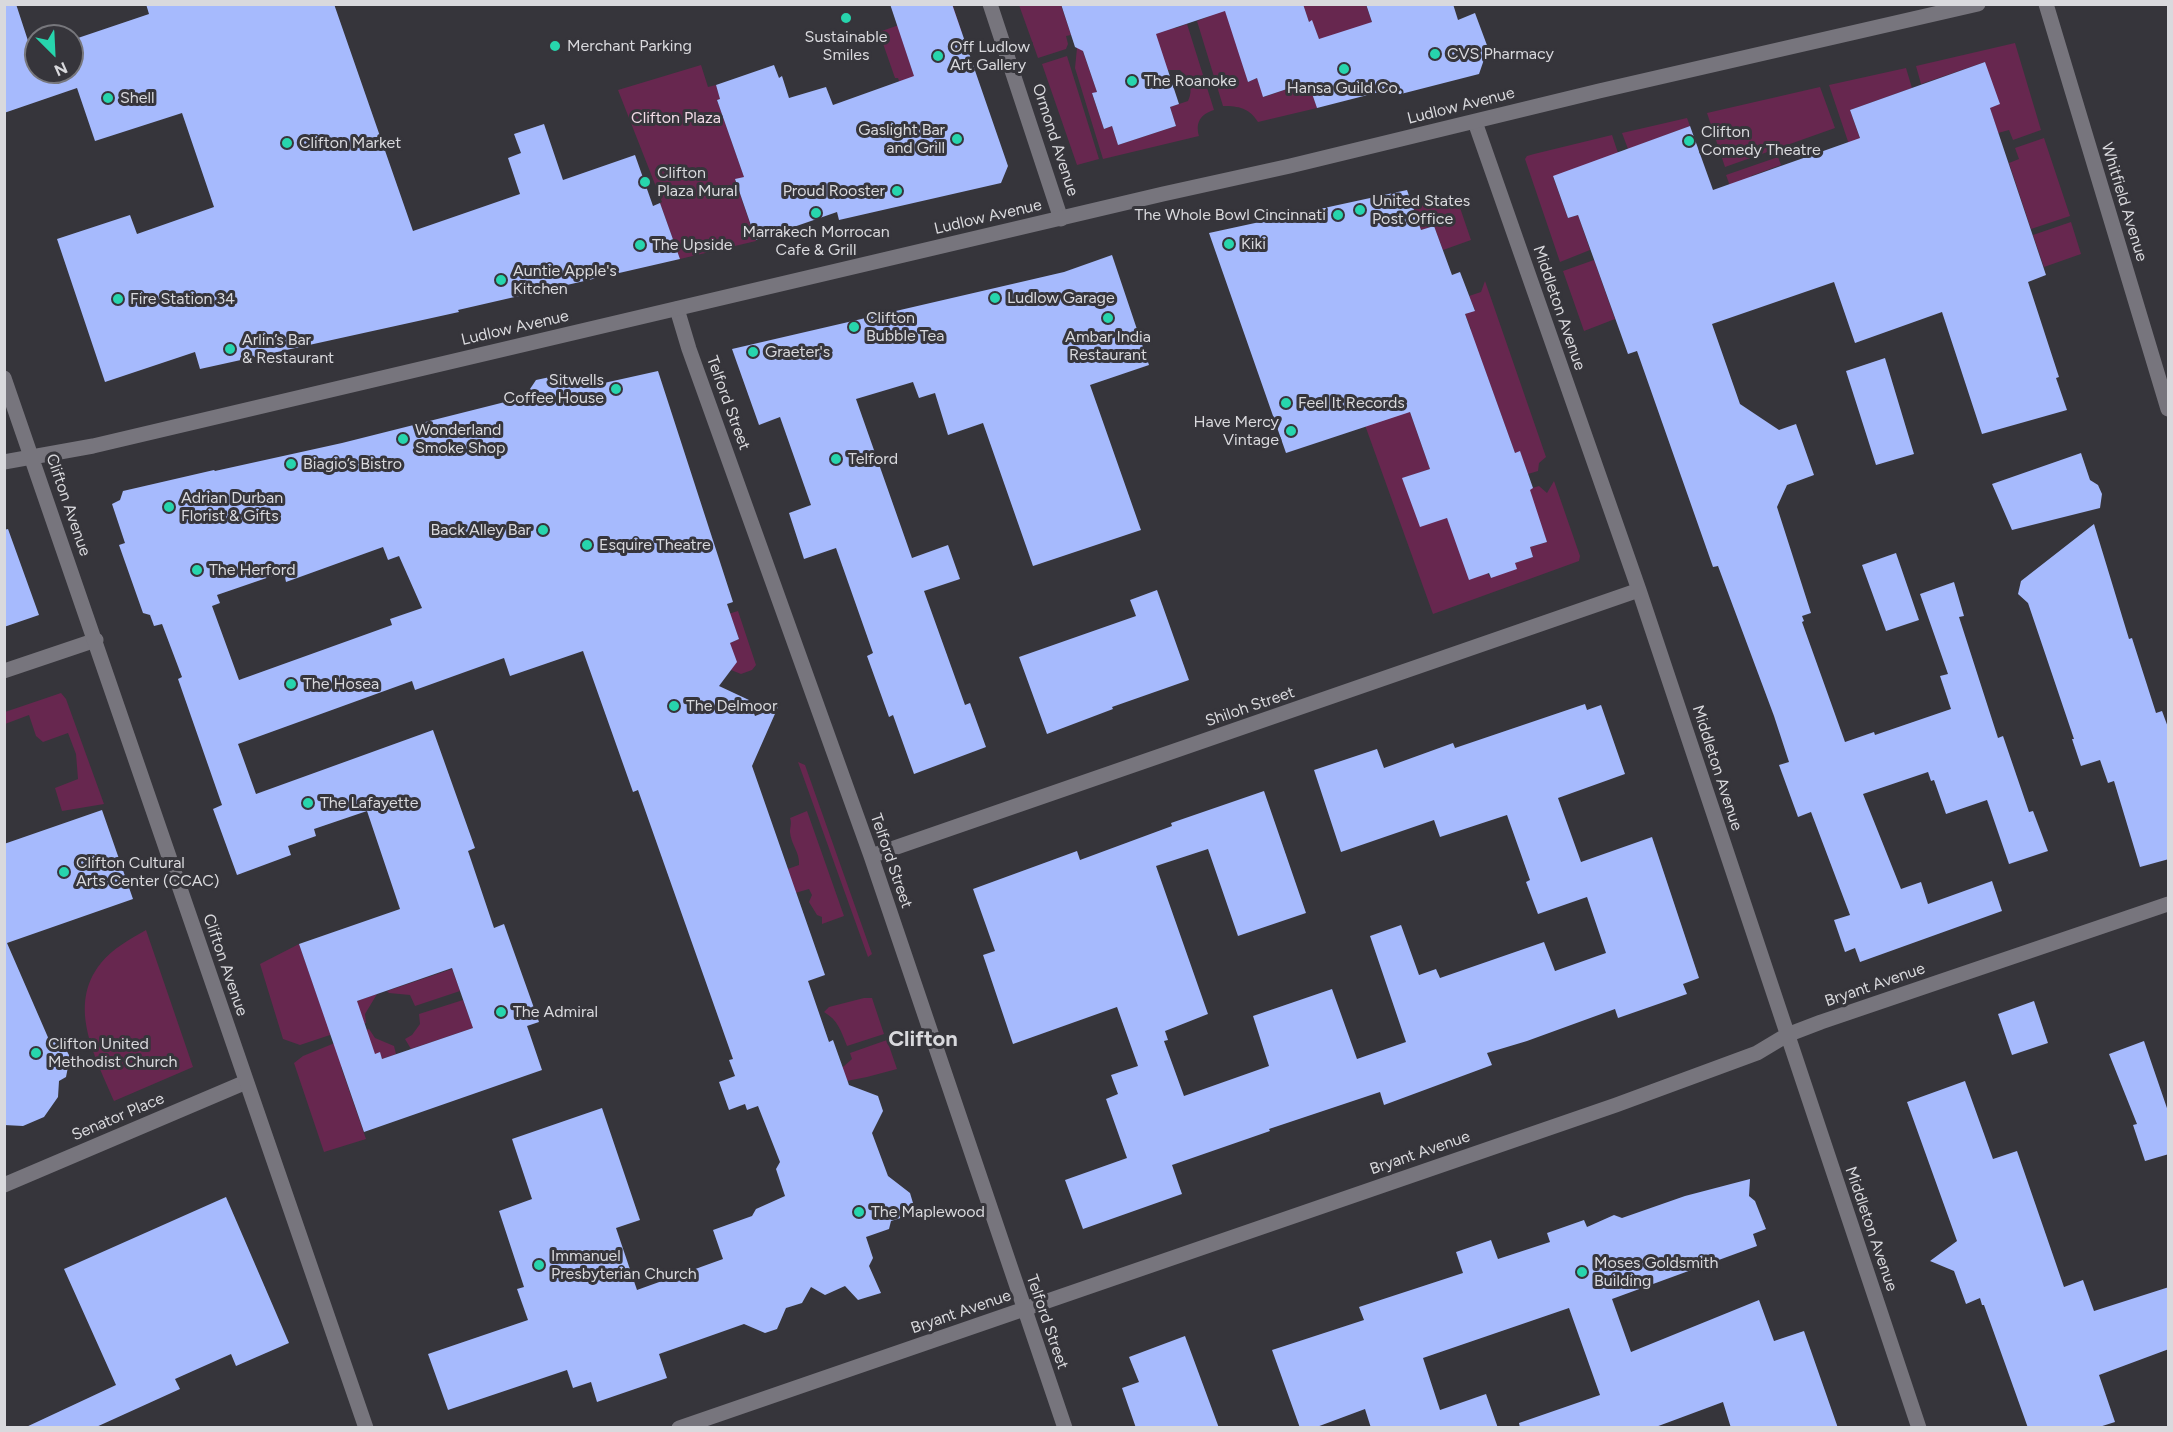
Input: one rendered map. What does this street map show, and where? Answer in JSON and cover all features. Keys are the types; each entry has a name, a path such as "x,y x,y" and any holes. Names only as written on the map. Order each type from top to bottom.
{"street":[{"name":"Ormond Avenue","path":"990,4 1061,219"},
{"name":"Ludlow Avenue","path":"4,462 93,446 1475,122 1610,88 1978,4"},
{"name":"Whitfield Avenue","path":"2046,4 2169,410"},
{"name":"Middleton Avenue","path":"1475,122 1639,590 1919,1428"},
{"name":"Telford Street","path":"677,309 689,350 871,856 1065,1428"},
{"name":"Clifton Avenue","path":"4,378 366,1428"},
{"name":"Shiloh Street","path":"871,856 1639,590"},
{"path":"4,671 96,640"},
{"name":"Bryant Avenue","path":"679,1428 1616,1105 1757,1053 1787,1035 2169,904"},
{"name":"Senator Place","path":"4,1185 246,1082"}],"green space":[{"path":"1019,5 1061,5 1071,35 1066,36 1068,44 1066,49 1038,58"},
{"path":"1226,5 1248,82 1257,78 1264,97 1308,82 1317,108 1258,122 1243,109 1223,106 1197,21 1210,16 1209,12"},
{"path":"1303,5 1366,5 1395,88 1378,92 1319,39 1312,21 1309,22"},
{"path":"953,6 962,33 906,51 915,78 902,89 898,78 895,78 879,32"},
{"path":"1187,24 1214,110 1200,119 1199,136 1103,159 1075,68 1077,48 1081,46 1097,92 1092,94 1104,129 1112,126 1118,145 1176,126 1170,107 1188,101 1191,92 1190,84 1180,70 1165,70 1150,26 1176,28"},
{"path":"2015,43 2041,130 2013,140 2009,130 1998,133 1990,108 1985,62 1921,84 1916,66"},
{"path":"1067,56 1099,159 1077,165 1042,64"},
{"name":"Clifton Plaza","path":"701,65 708,87 716,85 720,99 717,100 744,177 735,180 756,241 680,259 660,203 662,202 618,90"},
{"path":"1906,68 1912,88 1850,110 1864,150 1865,192 1829,85"},
{"path":"1820,87 1835,128 1725,167 1707,113"},
{"path":"1687,118 1690,126 1628,149 1622,133"},
{"path":"1612,135 1618,153 1553,177 1568,218 1578,215 1590,250 1560,262 1525,159 1534,154"},
{"path":"2044,138 2070,216 2031,229 2009,163 2019,159 2015,148"},
{"path":"1778,157 1781,165 1751,176 1777,251 1747,233 1726,175"},
{"path":"1457,199 1471,240 1443,250 1434,226 1421,230 1411,202 1444,205"},
{"path":"2071,222 2081,254 2044,267 2033,235"},
{"path":"1594,260 1615,319 1584,331 1563,271"},
{"path":"1485,281 1546,457 1539,463 1538,471 1528,474 1520,452 1515,453 1479,354 1465,334 1471,329 1465,314 1475,310 1469,296 1481,292"},
{"path":"1316,289 1389,353 1430,469 1403,478 1447,518 1491,578 1515,563 1533,557 1530,547 1547,542 1526,490 1539,486 1547,493 1554,481 1580,556 1579,561 1433,614"},
{"path":"738,611 756,665 752,670 741,674 731,670 730,643 739,639 732,619 722,623 715,618"},
{"path":"61,693 66,699 104,804 62,811 55,788 78,779 76,754 68,733 43,742 36,736 29,715 5,724 5,712"},
{"path":"798,762 805,765 872,954 868,957"},
{"path":"807,811 844,916 822,924 822,917 817,915 809,902 812,895 809,889 795,893 679,907 799,865 790,832 790,818"},
{"path":"146,930 193,1067 114,1101 99,1067 88,1032 85,1014 86,997 91,980 105,958"},
{"path":"299,944 325,1018 358,1006 357,1001 377,994 365,1014 366,1023 300,1045 283,1039 260,964"},
{"path":"452,969 460,991 415,1006 410,995 387,991"},
{"path":"872,998 884,1034 847,1046 836,1022 824,1012 829,1007"},
{"path":"463,1000 473,1028 411,1049 405,1039 412,1035 420,1024 419,1014"},
{"path":"369,1029 375,1038 394,1046 396,1054 382,1059 380,1053 341,1067 366,1139 324,1152 294,1063 303,1056"},
{"path":"887,1040 897,1069 816,1087 824,1074 843,1067 852,1059 850,1053"}],"building":[{"path":"4,4 16,4 24,28 24,84 84,84 84,36 149,14 146,4 334,4 413,231 520,194 508,158 521,153 514,134 544,124 563,180 635,155 653,206 660,203 680,259 458,310 459,312 200,369 195,352 105,382 57,239 130,215 137,234 214,207 182,113 95,141 77,88 4,113"},
{"path":"890,4 952,4 1008,166 1001,183 839,220 837,212 756,240 735,179 744,177 717,100 720,99 716,85 774,65 779,78 782,76 789,98 826,87 833,105 914,76"},
{"path":"1061,4 1303,4 1309,22 1312,20 1319,39 1372,22 1366,4 1453,4 1458,20 1475,13 1488,48 1479,74 1397,95 1395,88 1317,108 1308,82 1263,97 1257,78 1248,82 1225,11 1156,34 1179,104 1170,107 1176,126 1118,145 1112,126 1104,129 1092,93 1097,92 1083,51 1075,47"},
{"path":"1985,62 2000,104 1990,108 2046,275 2028,282 2059,377 2056,378 2067,410 1982,434 1942,312 1855,343 1834,282 1712,324 1740,404 1779,430 1796,424 1814,475 1787,485 1777,507 1811,613 1802,616 1804,621 1802,622 1845,742 1874,732 1875,735 1951,709 1940,676 1948,674 1920,594 1954,582 1964,616 1959,617 1998,738 2003,736 2029,812 2033,811 2048,851 2009,864 1987,800 1946,814 1934,780 1931,781 1928,772 1863,794 1901,889 1921,882 1928,904 1992,881 2002,911 1860,962 1855,948 1845,952 1834,920 1850,915 1811,812 1798,817 1779,765 1789,762 1774,716 1718,566 1713,567 1637,351 1628,354 1578,215 1568,218 1553,176 1690,126 1713,190 1860,138 1850,110"},
{"path":"1407,190 1421,230 1434,226 1452,275 1460,272 1475,311 1465,314 1515,453 1520,451 1533,488 1530,490 1547,542 1530,547 1533,557 1515,563 1517,569 1491,578 1489,573 1469,580 1447,518 1420,527 1402,478 1430,469 1410,412 1286,453 1209,233"},
{"path":"1112,255 1149,365 1090,385 1141,530 1033,566 983,423 948,435 935,393 919,398 913,382 856,399 912,558 948,545 960,579 924,591 965,705 970,703 986,747 914,774 893,715 889,717 867,656 873,653 836,548 804,559 789,513 811,505 780,417 759,425 732,349 1064,272"},
{"path":"1885,358 1914,454 1876,465 1846,371"},
{"path":"658,371 733,602 727,604 739,639 730,643 737,662 719,686 749,700 755,716 778,707 752,766 825,975 808,981 829,1042 833,1040 849,1085 878,1096 883,1111 872,1133 888,1176 910,1193 916,1213 891,1221 889,1229 866,1237 873,1258 869,1266 881,1293 858,1300 845,1286 825,1295 811,1287 802,1303 786,1308 777,1329 765,1333 744,1324 659,1354 667,1378 597,1402 591,1382 573,1388 567,1370 448,1410 428,1354 528,1320 517,1289 524,1287 499,1211 532,1199 512,1139 602,1108 640,1220 616,1228 637,1290 723,1259 713,1230 752,1216 756,1209 785,1196 776,1169 780,1162 758,1106 747,1110 745,1104 729,1110 719,1082 735,1076 729,1060 733,1059 638,790 633,792 583,651 510,676 504,658 415,690 412,681 238,744 256,794 433,730 475,848 468,851 494,928 504,924 539,1022 527,1026 542,1070 364,1132 299,944 400,909 367,811 314,829 316,836 288,846 291,855 237,875 213,809 222,805 178,679 182,677 162,624 154,626 150,615 143,613 119,545 125,543 112,504 120,500 123,491 342,443 505,402 526,395 536,380 550,377 567,386 585,382 586,387","holes":["383,547 388,560 399,556 422,608 390,619 392,625 239,680 212,606 220,603 217,595 284,572 286,582","452,968 473,1028 382,1059 380,1052 375,1054 357,1001"]},
{"path":"2081,453 2090,480 2098,485 2102,494 2100,508 2012,530 1992,484"},
{"path":"2094,524 2129,639 2132,638 2156,713 2162,711 2169,730 2169,859 2140,867 2114,781 2108,783 2100,760 2081,766 2028,603 2018,594 2021,581"},
{"path":"8,529 39,615 4,627 4,530"},
{"path":"1896,553 1919,620 1886,631 1862,565"},
{"path":"1157,590 1189,680 1112,707 1113,709 1047,734 1019,657 1136,616 1130,600"},
{"path":"1585,704 1587,710 1601,705 1625,774 1558,798 1581,862 1652,837 1699,978 1683,984 1687,994 1618,1018 1615,1009 1487,1053 1492,1065 1384,1105 1380,1092 1269,1129 1270,1131 1172,1165 1182,1194 1083,1229 1065,1180 1127,1158 1106,1099 1118,1094 1111,1075 1138,1066 1117,1007 1013,1044 983,955 995,951 973,889 1077,851 1080,860 1172,826 1171,823 1264,791 1306,913 1238,936 1208,849 1156,866 1208,1014 1165,1031 1168,1040 1164,1041 1184,1096 1269,1066 1253,1016 1332,989 1357,1059 1406,1042 1370,936 1401,925 1419,975 1436,969 1440,978 1544,942 1555,971 1606,953 1587,897 1538,914 1526,882 1530,880 1507,815 1440,837 1434,820 1341,852 1314,770 1377,749 1384,768 1453,743 1455,748"},
{"name":"Clifton Cultural Arts Center (CCAC)","path":"102,810 133,899 7,943 50,1042 60,1038 70,1057 66,1077 59,1081 58,1097 44,1117 23,1126 4,1125 4,844"},
{"path":"2034,1001 2048,1043 2012,1055 1998,1014"},
{"path":"2144,1041 2169,1114 2169,1154 2145,1161 2133,1125 2137,1124 2109,1054"},
{"path":"1965,1081 1993,1159 2017,1151 2064,1287 2083,1280 2094,1311 2169,1287 2169,1349 2099,1375 2115,1422 2096,1428 2028,1428 1980,1298 1966,1304 1954,1271 1930,1261 1957,1241 1907,1102"},
{"path":"1750,1179 1749,1196 1755,1201 1766,1229 1753,1234 1757,1246 1612,1299 1631,1352 1759,1300 1774,1341 1804,1331 1838,1428 1731,1428 1723,1402 1653,1428 1520,1428 1519,1423 1600,1395 1569,1308 1423,1358 1440,1410 1486,1394 1498,1428 1371,1428 1365,1409 1314,1428 1300,1428 1272,1350 1364,1320 1359,1307 1463,1273 1456,1252 1491,1240 1498,1259 1550,1242 1547,1233 1584,1220 1587,1227 1614,1215 1622,1218 1685,1196"},
{"path":"226,1197 289,1343 236,1366 231,1354 175,1379 180,1389 94,1428 24,1428 116,1385 64,1269"},
{"path":"1185,1336 1219,1428 1136,1428 1122,1388 1139,1382 1129,1357"}],"place":[{"name":"Sustainable Smiles","path":"846,18"},
{"name":"Merchant Parking","path":"555,46"},
{"name":"CVS Pharmacy","path":"1435,54"},
{"name":"Off Ludlow Art Gallery","path":"938,56"},
{"name":"Hansa Guild Co.","path":"1344,69"},
{"name":"The Roanoke","path":"1132,81"},
{"name":"Shell","path":"108,98"},
{"name":"Gaslight Bar and Grill","path":"957,139"},
{"name":"Clifton Comedy Theatre","path":"1689,141"},
{"name":"Clifton Market","path":"287,143"},
{"name":"Clifton Plaza Mural","path":"645,182"},
{"name":"Proud Rooster","path":"897,191"},
{"name":"United States Post Office","path":"1360,210"},
{"name":"Marrakech Morrocan Cafe & Grill","path":"816,213"},
{"name":"The Whole Bowl Cincinnati","path":"1338,215"},
{"name":"Kiki","path":"1229,244"},
{"name":"The Upside","path":"640,245"},
{"name":"Auntie Apple's Kitchen","path":"501,280"},
{"name":"Ludlow Garage","path":"995,298"},
{"name":"Fire Station 34","path":"118,299"},
{"name":"Ambar India Restaurant","path":"1108,318"},
{"name":"Clifton Bubble Tea","path":"854,327"},
{"name":"Arlin’s Bar & Restaurant","path":"230,349"},
{"name":"Graeter's","path":"753,352"},
{"name":"Sitwells Coffee House","path":"616,389"},
{"name":"Feel It Records","path":"1286,403"},
{"name":"Have Mercy Vintage","path":"1291,431"},
{"name":"Wonderland Smoke Shop","path":"403,439"},
{"name":"Telford","path":"836,459"},
{"name":"Biagio’s Bistro","path":"291,464"},
{"name":"Adrian Durban Florist & Gifts","path":"169,507"},
{"name":"Back Alley Bar","path":"543,530"},
{"name":"Esquire Theatre","path":"587,545"},
{"name":"The Herford","path":"197,570"},
{"name":"The Hosea","path":"291,684"},
{"name":"The Delmoor","path":"674,706"},
{"name":"The Lafayette","path":"308,803"},
{"name":"Clifton Cultural Arts Center (CCAC)","path":"64,872"},
{"name":"The Admiral","path":"501,1012"},
{"name":"Clifton United Methodist Church","path":"36,1053"},
{"name":"The Maplewood","path":"859,1212"},
{"name":"Immanuel Presbyterian Church","path":"539,1265"},
{"name":"Moses Goldsmith Building","path":"1582,1272"}],"district":[{"name":"Clifton","path":"923,1040"}]}
